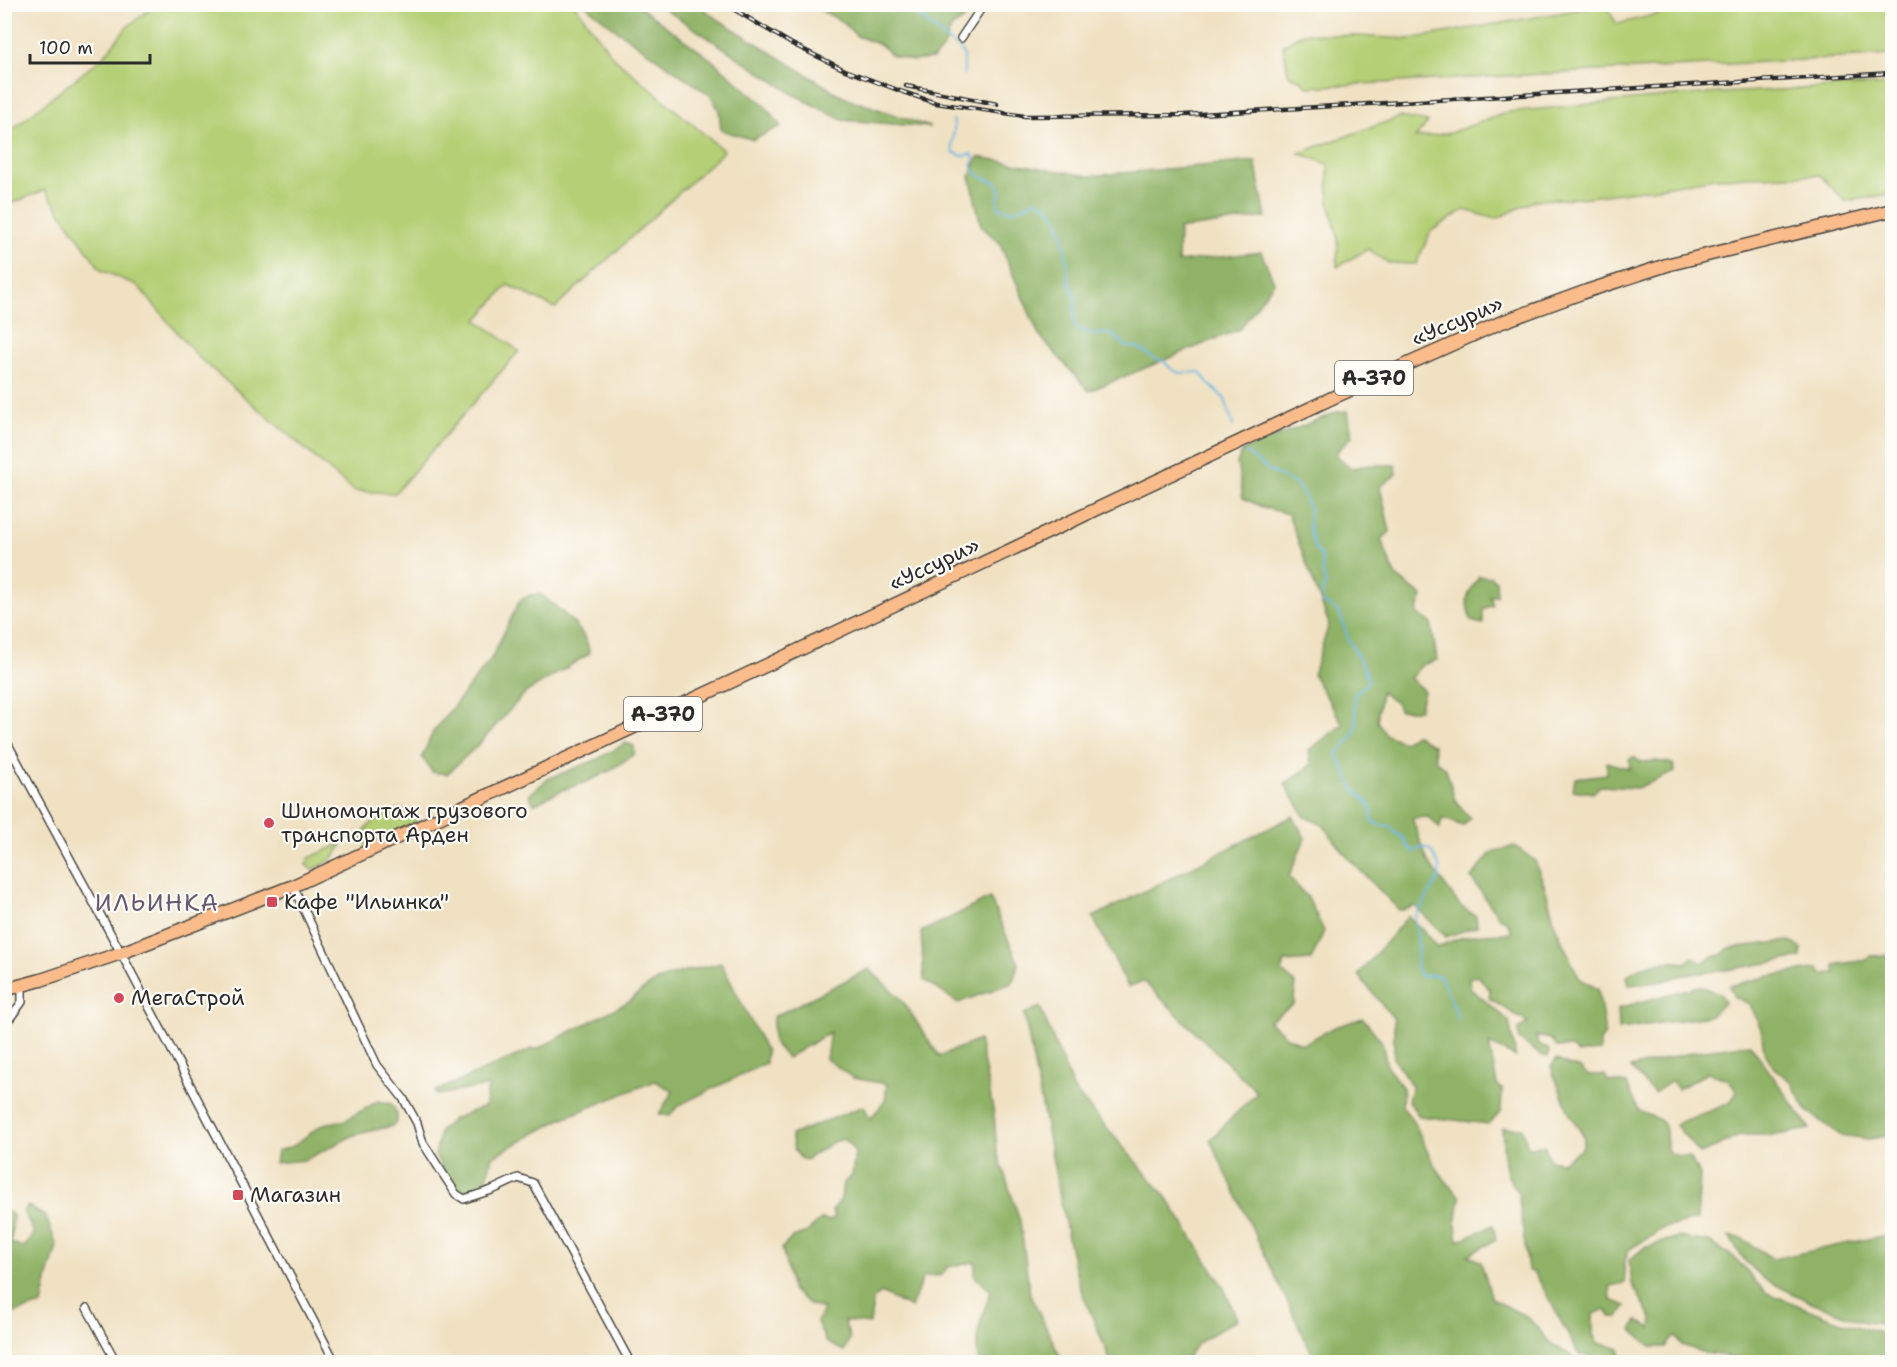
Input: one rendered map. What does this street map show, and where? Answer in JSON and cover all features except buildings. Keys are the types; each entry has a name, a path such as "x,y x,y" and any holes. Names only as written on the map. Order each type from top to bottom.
{"highway":[{"name":"«Уссури»","path":"4,990 121,953 293,886 1445,346 1556,302 1670,264 1893,210"}],"street":[{"path":"961,38 984,4"},
{"path":"4,737 121,953 335,1362"},
{"path":"293,886 377,1065 403,1098 417,1123 423,1143 456,1194 464,1200 518,1178 533,1184 630,1362"},
{"path":"4,1019 10,1018 22,1002 22,986"},
{"path":"87,1308 116,1362"}],"green space":[{"path":"157,4 575,5 612,56 724,151 555,308 508,285 477,320 519,351 395,493 354,491 198,357 138,286 101,270 45,190 5,206 5,135 103,57 127,27"},
{"path":"585,5 637,5 712,60 764,105 781,126 753,140 721,130 719,110 711,96 619,32"},
{"path":"659,5 698,5 843,97 930,127 842,120 793,94"},
{"path":"811,5 973,5 963,20 951,28 944,47 933,59 912,61 891,55 881,45 857,36 841,21"},
{"path":"1605,5 1617,24 1696,5 1892,5 1892,55 1308,87 1300,79 1289,76 1283,45 1303,33 1409,39"},
{"path":"1892,84 1892,194 1845,201 1820,175 1714,178 1581,198 1536,200 1496,219 1464,210 1431,231 1416,264 1388,263 1368,249 1337,267 1338,237 1329,203 1328,164 1299,153 1400,117 1428,122 1415,138 1450,133 1508,112 1684,95"},
{"path":"978,157 1088,176 1255,161 1266,217 1179,229 1178,262 1261,252 1274,282 1240,329 1089,391 1039,335 999,242 981,226 970,176"},
{"path":"1348,411 1352,436 1335,454 1351,468 1395,465 1397,474 1380,487 1390,532 1381,539 1395,575 1422,596 1417,613 1431,623 1437,660 1422,665 1410,678 1424,691 1419,710 1399,710 1397,704 1381,692 1377,721 1386,735 1404,742 1415,734 1433,745 1436,761 1446,769 1455,800 1470,818 1463,826 1442,818 1440,828 1428,817 1412,818 1428,862 1460,906 1476,916 1477,926 1446,937 1415,906 1399,910 1348,858 1323,825 1305,817 1285,784 1311,765 1309,750 1343,724 1313,675 1329,624 1288,514 1262,507 1243,498 1237,463 1243,450 1337,412"},
{"path":"1479,576 1491,577 1496,581 1497,596 1490,596 1493,605 1483,609 1483,624 1471,621 1467,608 1469,593"},
{"path":"540,594 578,628 588,645 589,654 525,693 480,743 447,774 432,772 422,757 433,732 491,659 520,600 530,595"},
{"path":"626,743 634,746 634,754 611,770 534,804 529,795 548,779 598,759"},
{"path":"1634,757 1641,762 1657,761 1673,764 1675,772 1637,788 1600,786 1593,793 1573,790 1575,778 1607,774 1607,762 1630,769 1629,759"},
{"path":"398,809 416,814 418,819 410,829 374,846 360,840 370,824"},
{"path":"1293,816 1305,838 1289,877 1308,898 1324,931 1311,960 1285,962 1282,972 1295,983 1294,1004 1269,1021 1287,1037 1303,1044 1335,1027 1363,1018 1382,1042 1387,1067 1403,1088 1402,1107 1413,1122 1439,1172 1460,1197 1456,1224 1458,1241 1493,1225 1496,1240 1468,1255 1481,1262 1492,1299 1528,1317 1550,1343 1573,1357 1574,1362 1316,1362 1210,1140 1257,1092 1143,981 1128,987 1093,917"},
{"path":"342,843 334,857 326,863 312,870 306,865 309,858"},
{"path":"1515,846 1535,861 1546,890 1555,925 1579,978 1598,989 1605,1034 1600,1041 1600,1051 1578,1053 1569,1047 1556,1047 1551,1039 1535,1036 1538,1043 1549,1050 1548,1057 1541,1055 1519,1039 1518,1029 1528,1023 1489,998 1490,990 1477,975 1469,978 1470,988 1509,1021 1516,1057 1489,1044 1497,1085 1502,1089 1501,1111 1489,1124 1419,1116 1408,1101 1412,1086 1394,1059 1394,1019 1358,975 1408,916 1437,948 1473,935 1512,933 1508,923 1498,916 1471,878 1492,852"},
{"path":"990,898 1019,964 1012,983 958,1003 924,980 921,932"},
{"path":"1789,941 1801,948 1801,957 1684,975 1659,982 1629,985 1627,976 1647,965 1662,962 1685,963 1693,957 1702,963 1711,957 1721,955 1729,948"},
{"path":"1892,955 1892,1135 1869,1139 1840,1135 1807,1111 1791,1082 1774,1068 1764,1051 1761,1029 1750,1004 1734,997 1729,986 1819,968 1821,974 1835,973 1834,965 1867,960 1870,956"},
{"path":"721,963 766,1051 766,1063 679,1105 669,1116 659,1114 673,1091 655,1081 561,1119 492,1157 484,1189 466,1193 453,1185 435,1156 440,1131 453,1119 485,1106 488,1086 437,1095 434,1092 532,1049 537,1049 630,1001 662,978"},
{"path":"869,969 902,1000 939,1056 979,1040 994,1114 997,1151 1020,1221 1030,1294 1063,1362 979,1362 978,1336 991,1291 975,1277 975,1262 947,1267 942,1275 923,1277 911,1308 881,1293 873,1300 870,1324 844,1321 850,1338 844,1351 826,1342 817,1322 823,1309 809,1304 792,1290 782,1248 793,1237 807,1232 822,1219 829,1221 835,1217 832,1211 841,1199 843,1183 852,1176 855,1152 845,1139 833,1142 806,1160 800,1158 794,1149 791,1135 864,1106 870,1119 885,1101 887,1084 853,1078 826,1059 830,1032 787,1058 773,1042 773,1017"},
{"path":"1699,986 1720,993 1725,1002 1710,1016 1619,1029 1618,1008"},
{"path":"1040,1007 1074,1090 1167,1198 1224,1288 1237,1319 1197,1344 1184,1362 1111,1362 1080,1287 1070,1248 1024,1014"},
{"path":"1750,1044 1810,1129 1776,1135 1741,1135 1700,1154 1675,1124 1730,1103 1737,1092 1728,1079 1707,1073 1678,1089 1672,1081 1654,1093 1631,1068 1697,1051"},
{"path":"1556,1059 1567,1065 1579,1067 1587,1075 1605,1075 1608,1081 1627,1084 1639,1111 1663,1123 1667,1150 1674,1155 1689,1157 1700,1175 1697,1220 1664,1228 1628,1250 1624,1265 1625,1283 1610,1286 1611,1300 1626,1306 1618,1317 1611,1317 1606,1309 1593,1314 1593,1335 1598,1343 1619,1348 1622,1362 1596,1362 1594,1357 1579,1355 1535,1273 1528,1270 1518,1191 1506,1170 1502,1128 1522,1128 1528,1147 1545,1146 1549,1160 1562,1162 1582,1149 1584,1137 1569,1113 1551,1067"},
{"path":"378,1101 392,1104 397,1114 397,1122 392,1126 354,1135 305,1160 275,1163 277,1151 293,1146 323,1124 346,1120"},
{"path":"28,1206 46,1217 57,1246 42,1305 5,1316 5,1210 13,1215 11,1243 24,1247 34,1233 23,1211"},
{"path":"1882,1236 1892,1238 1892,1323 1889,1325 1860,1321 1804,1299 1764,1279 1745,1261 1729,1237 1741,1238 1773,1259"},
{"path":"1678,1237 1709,1242 1734,1257 1765,1292 1835,1320 1880,1333 1892,1348 1892,1362 1765,1362 1705,1353 1682,1345 1675,1336 1666,1347 1651,1347 1632,1330 1637,1321 1651,1328 1652,1318 1632,1284 1629,1260 1644,1248"}],"waterway":[{"path":"906,4 949,42 958,47 964,55 964,75"},
{"path":"953,120 953,152 962,156 972,154 974,171 996,182 1001,191 997,198 999,207 1017,210 1033,200 1044,204 1059,222 1063,234 1069,282 1075,298 1076,328 1094,335 1103,333 1113,335 1127,347 1137,347 1155,359 1164,361 1179,373 1199,372 1225,399 1233,426"},
{"path":"1245,452 1270,471 1296,484 1310,509 1309,528 1315,549 1321,556 1326,583 1322,592 1322,602 1339,612 1348,639 1366,672 1368,682 1354,695 1355,731 1337,754 1354,789 1368,802 1372,821 1390,826 1395,833 1403,837 1407,846 1414,852 1423,847 1431,851 1440,868 1439,878 1415,917 1418,947 1416,967 1421,977 1440,976 1456,1011 1457,1020"}],"railway":[{"path":"725,4 790,43 845,70 903,92 936,103 1025,116 1184,115 1892,73"},
{"path":"906,86 997,104"}],"place":[{"name":"Шиномонтаж грузового транспорта Арден","path":"269,823"},
{"name":"Кафе \"Ильинка\"","path":"272,902"},
{"name":"МегаСтрой","path":"119,998"},
{"name":"Магазин","path":"238,1195"}],"district":[{"name":"ИЛЬИНКА","path":"157,903"}]}
